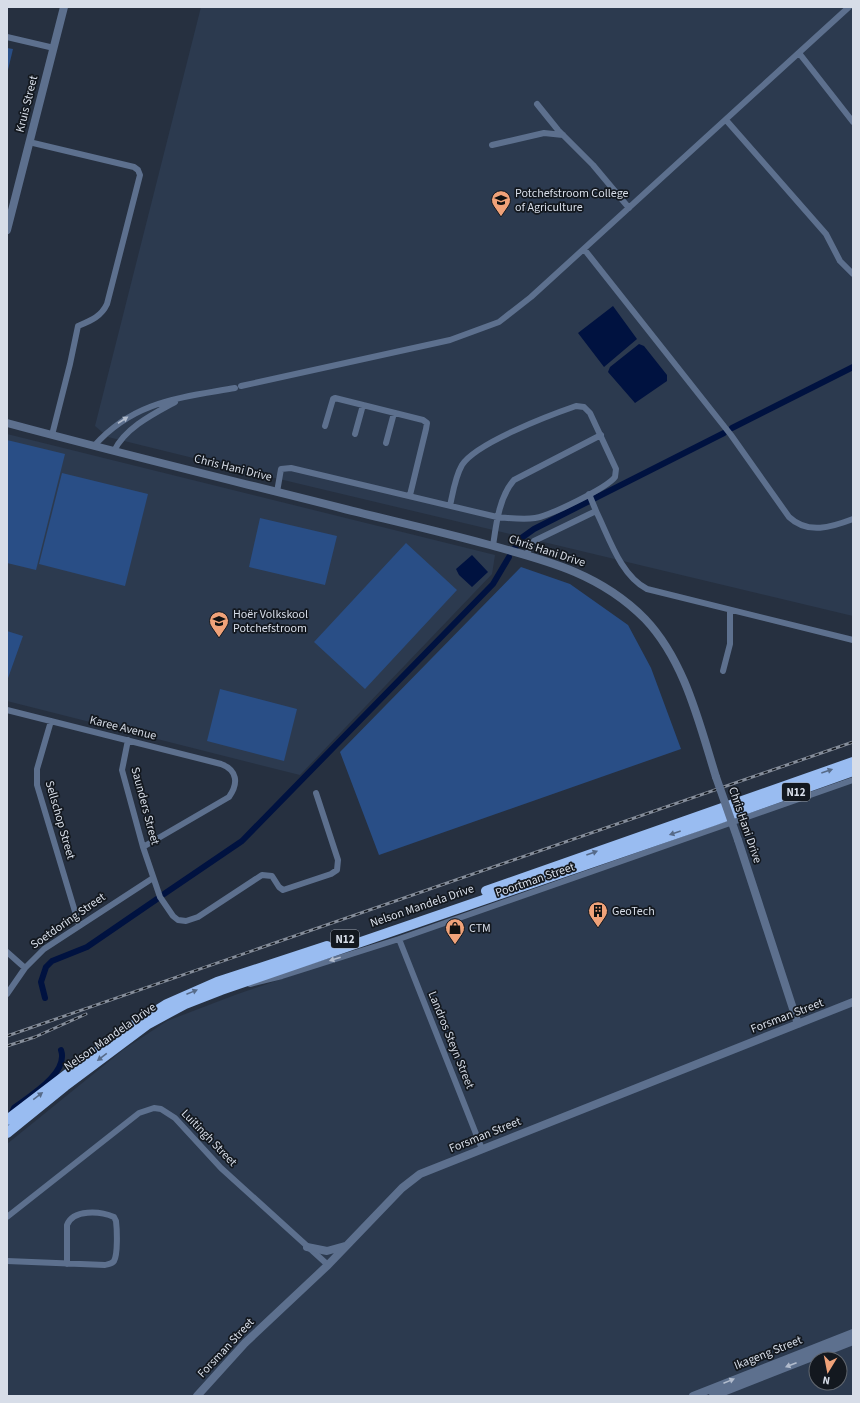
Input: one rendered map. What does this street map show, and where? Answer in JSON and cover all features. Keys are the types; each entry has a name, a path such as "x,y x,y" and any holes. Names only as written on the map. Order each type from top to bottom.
{"highway":[{"name":"Nelson Mandela Drive","path":"7,1120 121,1032 178,998 217,982 515,881 853,762"},
{"name":"Nelson Mandela Drive","path":"7,1133 65,1086 148,1024 185,1004 221,990 713,821 853,771"}],"street":[{"name":"Kruis Street","path":"7,230 10,203 29,142 64,7"},
{"path":"94,446 114,426 138,411 184,398 426,347 490,327 516,309 584,249 849,7"},
{"path":"7,37 54,48"},
{"path":"799,53 853,122"},
{"path":"536,104 593,165 628,208"},
{"path":"726,120 826,234 840,261 853,274"},
{"path":"492,145 544,133 564,135"},
{"path":"29,142 134,167 138,170 140,175 107,304 104,311 98,317 78,326 52,435"},
{"path":"584,249 731,435 789,517 797,524 824,528 831,528 853,519"},
{"path":"114,451 118,443 133,428 161,410 184,398"},
{"path":"325,426 333,399 335,398 423,420 426,423 410,495"},
{"path":"356,434 363,405"},
{"path":"278,492 280,472 287,467 410,495 450,506 497,518 536,518 590,498 612,481 617,474 590,413 581,406 569,409 487,445 463,463 456,478 450,506"},
{"path":"386,443 394,413"},
{"name":"Chris Hani Drive","path":"7,423 527,555 581,573 598,582 616,595 645,619 660,638 684,683 738,840 798,1024"},
{"path":"493,546 497,518 508,489 518,477 601,435"},
{"path":"590,498 624,569 635,582 656,592 853,640"},
{"path":"527,555 530,545 534,541 596,511"},
{"path":"723,671 730,644 730,610"},
{"name":"Karee Avenue","path":"7,710 221,764 232,771 236,777 236,784 229,797 144,847"},
{"name":"Sellschop Street","path":"51,720 37,769 37,785 79,925"},
{"name":"Saunders Street","path":"128,740 122,770 153,878 160,897 173,916 178,920 186,921 198,917 262,875 272,876 279,887 284,890 331,874 337,870 338,860 316,793"},
{"name":"Poortman Street","path":"221,990 282,976 399,939 853,780"},
{"name":"Soetdoring Street","path":"7,994 25,968 44,949 153,878"},
{"name":"Landros Steyn Street","path":"399,939 482,1149"},
{"path":"7,952 25,968"},
{"name":"Forsman Street","path":"197,1396 246,1343 328,1265 410,1180 431,1169 853,1002"},
{"name":"Luitingh Street","path":"7,1217 139,1113 154,1108 161,1109 175,1118 221,1168 328,1265"},
{"path":"7,1261 67,1264 105,1265 115,1260 117,1227 114,1217 101,1214 80,1214 73,1216 69,1220 67,1226 67,1264"},
{"path":"307,1247 327,1251 348,1244"},
{"name":"Ikageng Street","path":"693,1396 853,1333"},
{"name":"Ikageng Street","path":"713,1396 853,1341"}],"shaded area":[{"name":"Potchefstroom College of Agriculture","path":"201,7 853,7 853,616 108,437 95,426"},
{"path":"7,48 13,49 7,74"},
{"path":"613,306 637,339 604,367 578,333"},
{"path":"639,344 644,346 667,375 667,381 635,403 608,372 610,367"},
{"name":"Hoër Volkskool Potchefstroom","path":"7,434 495,555 492,574 300,775 7,701"},
{"path":"7,440 65,454 36,570 7,563"},
{"path":"62,473 148,494 125,586 39,564"},
{"path":"260,518 337,536 325,585 249,567"},
{"path":"406,543 457,590 365,689 314,642"},
{"path":"472,555 488,572 472,587 459,575 456,569"},
{"path":"521,567 570,584 628,625 651,668 681,749 379,855 340,752"},
{"path":"7,631 23,636 7,681"},
{"path":"220,689 297,709 284,761 207,741"},
{"path":"853,781 853,1396 7,1396 7,1144 123,1050 167,1021 235,995"}],"waterway":[{"path":"732,428 853,367"},
{"path":"515,548 520,539 534,529 724,433"},
{"path":"164,894 242,841 493,584 509,557"},
{"path":"45,998 41,982 46,967 52,961 87,947 157,899"},
{"path":"11,1114 14,1108 38,1090 54,1075 62,1059 61,1050"}],"railway":[{"path":"7,1036 853,742"},
{"path":"7,1046 35,1037 86,1014"}],"place":[{"name":"Potchefstroom College of Agriculture","path":"501,217"},
{"name":"Hoër Volkskool Potchefstroom","path":"219,638"},
{"name":"GeoTech","path":"598,928"},
{"name":"CTM","path":"455,945"}]}
